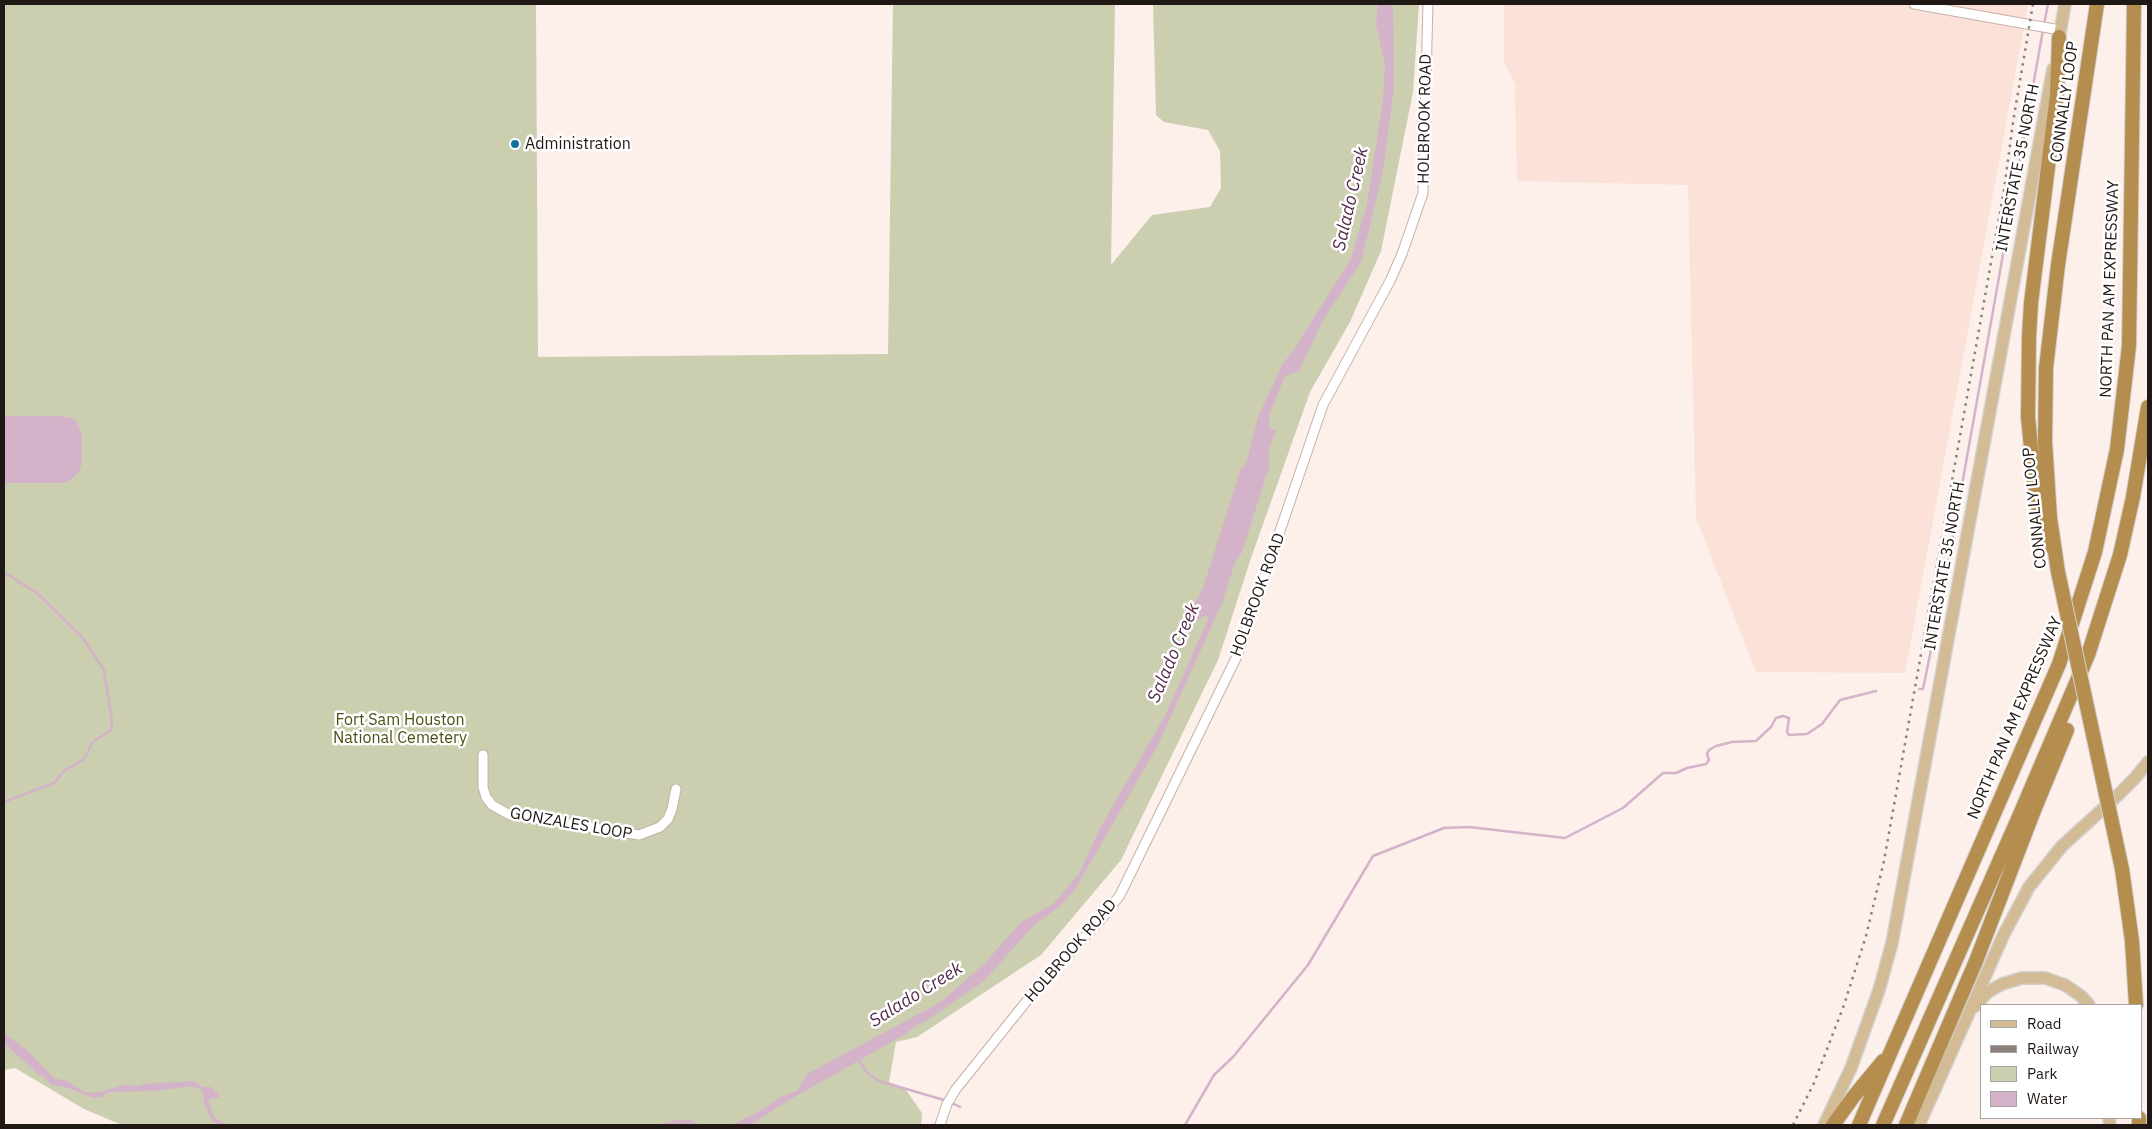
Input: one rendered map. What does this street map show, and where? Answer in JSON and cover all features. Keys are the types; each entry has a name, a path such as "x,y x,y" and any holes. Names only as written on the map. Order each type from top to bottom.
{"highway":[{"name":"CONNALLY LOOP","path":"2097,4 2058,265 2046,368 2045,518 2122,869 2132,941 2136,1004"},
{"name":"NORTH PAN AM EXPRESSWAY","path":"1859,1125 2060,664 2088,580 2104,518 2118,441 2129,346 2134,4"},
{"path":"2045,518 2035,489 2028,417 2028,337 2056,105 2060,34"},
{"path":"1906,1125 1976,961 2098,647 2135,489 2148,406"},
{"path":"1883,1125 2067,704 2099,622 2120,555"},
{"path":"1833,1125 1893,1049"}],"main road":[{"name":"INTERSTATE 35 NORTH","path":"1824,1125 1851,1068 1879,990 1892,944 2065,4"},
{"path":"1919,1125 2004,934 2029,887 2062,846 2136,778 2148,762"},
{"path":"1968,1014 1988,992 2002,984 2022,978 2045,978 2065,985 2081,996 2088,1004"}],"street":[{"name":"HOLBROOK ROAD","path":"940,1125 947,1104 956,1089 1038,987 1104,916 1120,895 1238,654 1323,405 1390,282 1402,254 1423,193 1428,4"},
{"path":"1914,4 2044,28 2060,34"},
{"name":"GONZALES LOOP","path":"483,755 483,787 486,797 492,805 510,815 639,835 660,827 668,819 672,810 676,789"}],"shaded area":[{"path":"1504,4 2028,4 1905,673 1756,672 1696,518 1688,185 1517,181 1515,84 1504,62"}],"green space":[{"name":"Fort Sam Houston National Cemetery","path":"4,4 536,4 538,357 888,354 893,4 1115,4 1111,265 1152,215 1210,207 1221,188 1220,151 1208,130 1164,122 1156,115 1153,4 1419,4 1413,92 1381,251 1350,322 1310,392 1251,558 1218,660 1121,860 1041,955 917,1037 896,1042 889,1082 906,1090 922,1113 921,1125 122,1125 84,1109 15,1068 4,1070"}],"water":[{"path":"1378,4 1391,4 1393,9 1394,87 1383,171 1361,262 1323,320 1299,371 1285,376 1270,413 1269,425 1271,430 1276,430 1269,449 1269,467 1242,552 1235,562 1223,601 1158,745 1107,834 1074,891 1060,906 1034,925 984,981 904,1035 791,1099 750,1125 732,1125 764,1109 782,1096 797,1091 807,1074 941,1002 984,964 1021,922 1053,904 1079,874 1100,828 1166,714 1209,617 1204,616 1187,626 1186,623 1204,585 1241,468 1245,466 1247,460 1258,417 1282,365 1293,351 1351,259 1367,204 1383,100 1385,65 1376,24"},
{"path":"4,416 61,416 71,418 77,422 82,435 82,463 79,472 69,481 62,483 4,483"},
{"path":"4,1033 28,1051 54,1078 67,1081 86,1093 100,1092 124,1085 139,1086 144,1084 194,1081 202,1087 211,1087 220,1095 219,1097 209,1099 210,1108 215,1118 228,1125 220,1125 212,1121 205,1106 202,1090 192,1086 154,1091 108,1092 102,1097 94,1098 68,1088 52,1085 4,1043"},
{"path":"677,1120 692,1120 699,1125 655,1125"}],"waterway":[{"path":"2044,24 2048,4"},
{"path":"1919,689 1923,689 1944,586 2043,30"},
{"path":"4,572 37,593 82,637 104,670 112,721 111,730 93,742 84,759 64,771 54,783 4,802"},
{"path":"1185,1125 1214,1075 1233,1057 1308,965 1373,856 1444,828 1469,827 1565,838 1623,808 1663,773 1676,773 1687,768 1706,764 1709,760 1707,754 1709,750 1716,746 1732,742 1756,741 1771,727 1776,718 1783,716 1789,718 1787,732 1789,735 1807,734 1822,724 1840,700 1876,691"},
{"path":"857,1057 867,1073 879,1081 944,1100"},
{"path":"952,1103 960,1107"}],"railway":[{"path":"1793,1125 1814,1083 1844,1005 1866,936 1884,861 2004,190 2013,122 2033,4"}],"place":[{"name":"Administration","path":"515,144"}],"water label":[{"name":"Salado Creek","path":"1351,199"},
{"name":"Salado Creek","path":"1174,653"},
{"name":"Salado Creek","path":"916,995"}]}
